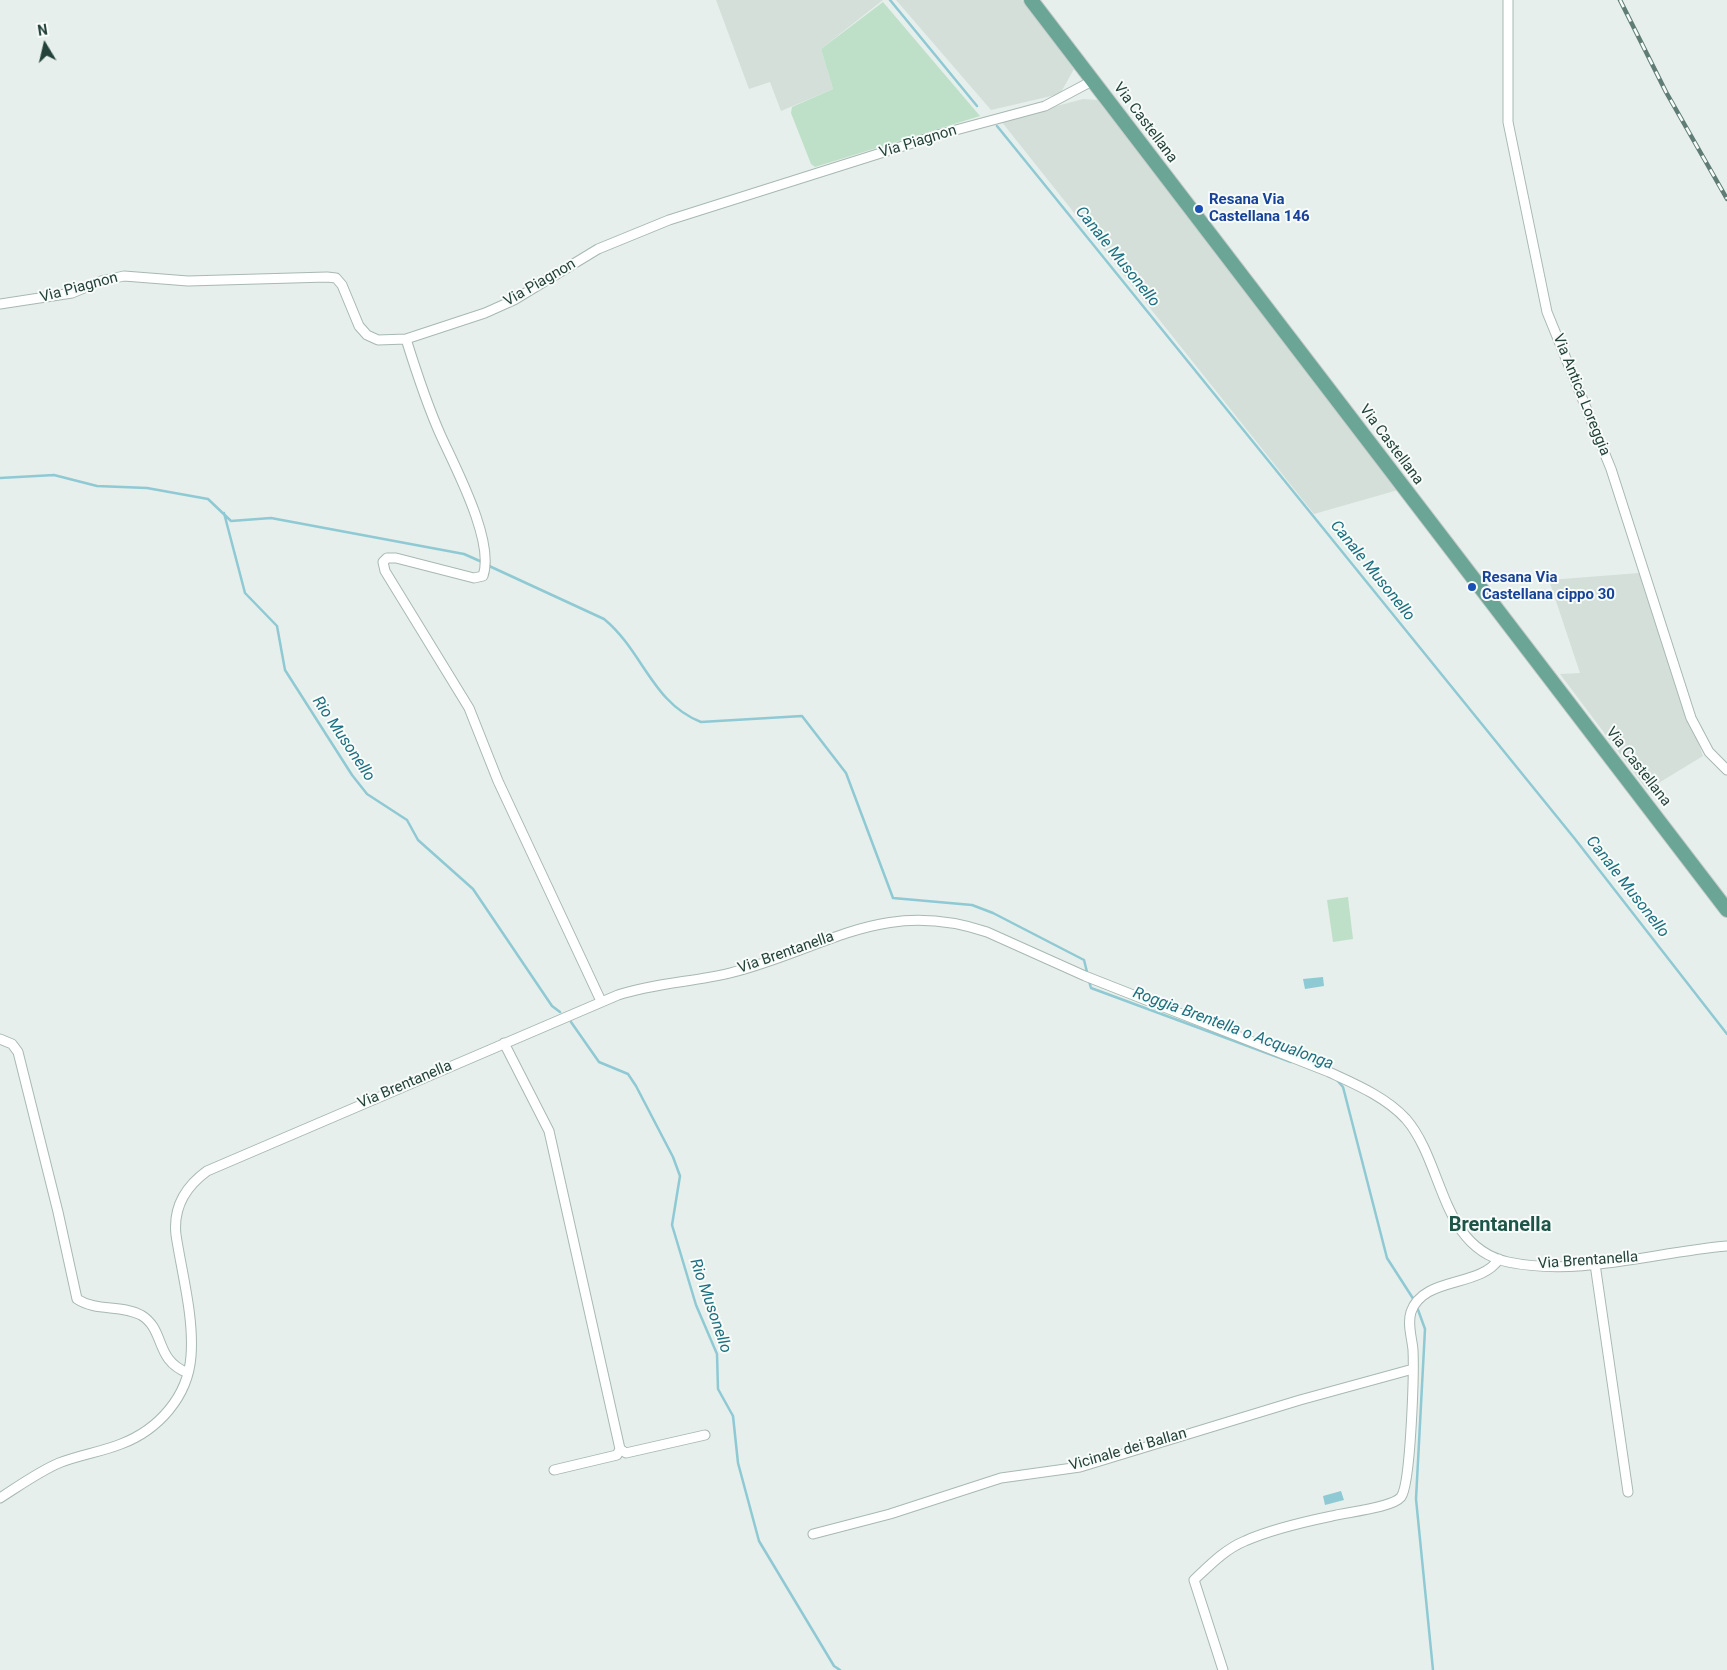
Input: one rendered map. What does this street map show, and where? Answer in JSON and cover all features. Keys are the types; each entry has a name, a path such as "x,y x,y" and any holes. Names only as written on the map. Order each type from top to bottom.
{"main road":[{"name":"Via Castellana","path":"1031,0 1727,910"}],"street":[{"name":"Via Antica Loreggia","path":"1508,0 1508,122 1547,312 1611,469 1691,718 1709,752 1727,770"},
{"name":"Via Piagnon","path":"0,304 72,293 107,279 124,276 188,281 327,277 336,278 342,285 359,326 367,335 378,340 406,338 485,313 514,300 598,249 669,220 941,134 1045,106 1092,81"},
{"path":"406,338 441,435 454,460 478,522 487,565 483,576 474,578 396,558 387,558 383,562 385,571 469,708 498,781 601,1001"},
{"name":"Via Brentanella","path":"0,1498 55,1465 120,1445 143,1434 171,1408 180,1393 188,1373 191,1358 191,1335 175,1227 181,1200 198,1177 224,1162 601,1001 641,988 731,972 875,924 920,920 971,927 1011,942 1085,976 1328,1072 1382,1100 1397,1111 1413,1129 1450,1210 1462,1230 1480,1249 1499,1260 1530,1265 1595,1264 1727,1246"},
{"path":"0,1039 12,1044 18,1052 58,1212 77,1299 88,1306 131,1311 142,1316 156,1333 171,1364 188,1373"},
{"path":"504,1043 549,1131 620,1449 617,1455 554,1470"},
{"path":"1223,1670 1194,1580 1222,1555 1245,1541 1331,1516 1392,1503 1401,1496 1407,1463 1413,1369 1410,1314 1415,1304 1429,1292 1481,1273 1492,1267 1499,1260"},
{"path":"1595,1264 1628,1492"},
{"name":"Vicinale dei Ballan","path":"813,1534 890,1514 1001,1478 1080,1467 1300,1400 1413,1369"},
{"path":"620,1449 626,1453 705,1435"}],"shaded area":[{"path":"716,0 883,0 821,49 833,89 781,111 770,82 749,89"},
{"path":"896,0 1022,0 1074,69 1060,94 991,110"},
{"path":"1083,99 1098,100 1398,490 1314,514 1001,121"},
{"path":"1639,573 1703,756 1647,790 1560,674 1580,673 1549,580"}],"green space":[{"path":"883,2 980,116 815,167 811,164 791,113 792,107 833,89 821,49"},
{"path":"1348,897 1353,939 1333,942 1327,900"}],"water":[{"path":"1323,977 1324,986 1305,989 1303,979"},
{"path":"1341,1491 1344,1500 1325,1505 1323,1496"}],"waterway":[{"name":"Canale Musonello","path":"890,0 977,106"},
{"name":"Canale Musonello","path":"997,126 1575,839 1727,1034"},
{"name":"Roggia Brentella o Acqualonga","path":"0,478 54,475 97,486 147,488 208,499 231,521 271,518 464,554 482,562"},
{"name":"Rio Musonello","path":"224,513 245,593 277,626 285,670 352,775 367,794 407,820 418,840 473,889 552,1006 560,1012"},
{"name":"Roggia Brentella o Acqualonga","path":"487,565 604,619 629,646 659,689 671,702 684,713 701,722 802,716 846,773 893,898 972,905 993,913 1084,960 1087,972"},
{"name":"Roggia Brentella o Acqualonga","path":"1089,981 1091,988 1291,1062"},
{"name":"Rio Musonello","path":"571,1022 599,1062 628,1074 673,1157 680,1176 672,1225 696,1305 717,1354 718,1389 733,1416 738,1463 759,1541 834,1666 840,1670"},
{"name":"Roggia Brentella o Acqualonga","path":"1336,1079 1343,1087 1387,1258 1414,1300"},
{"name":"Roggia Brentella o Acqualonga","path":"1417,1307 1425,1329 1416,1499 1433,1670"}],"railway":[{"path":"1620,0 1666,92 1727,199"}],"place":[{"name":"Resana Via Castellana 146","path":"1199,209"},
{"name":"Resana Via Castellana cippo 30","path":"1472,587"}],"district":[{"name":"Brentanella","path":"1500,1226"}]}
